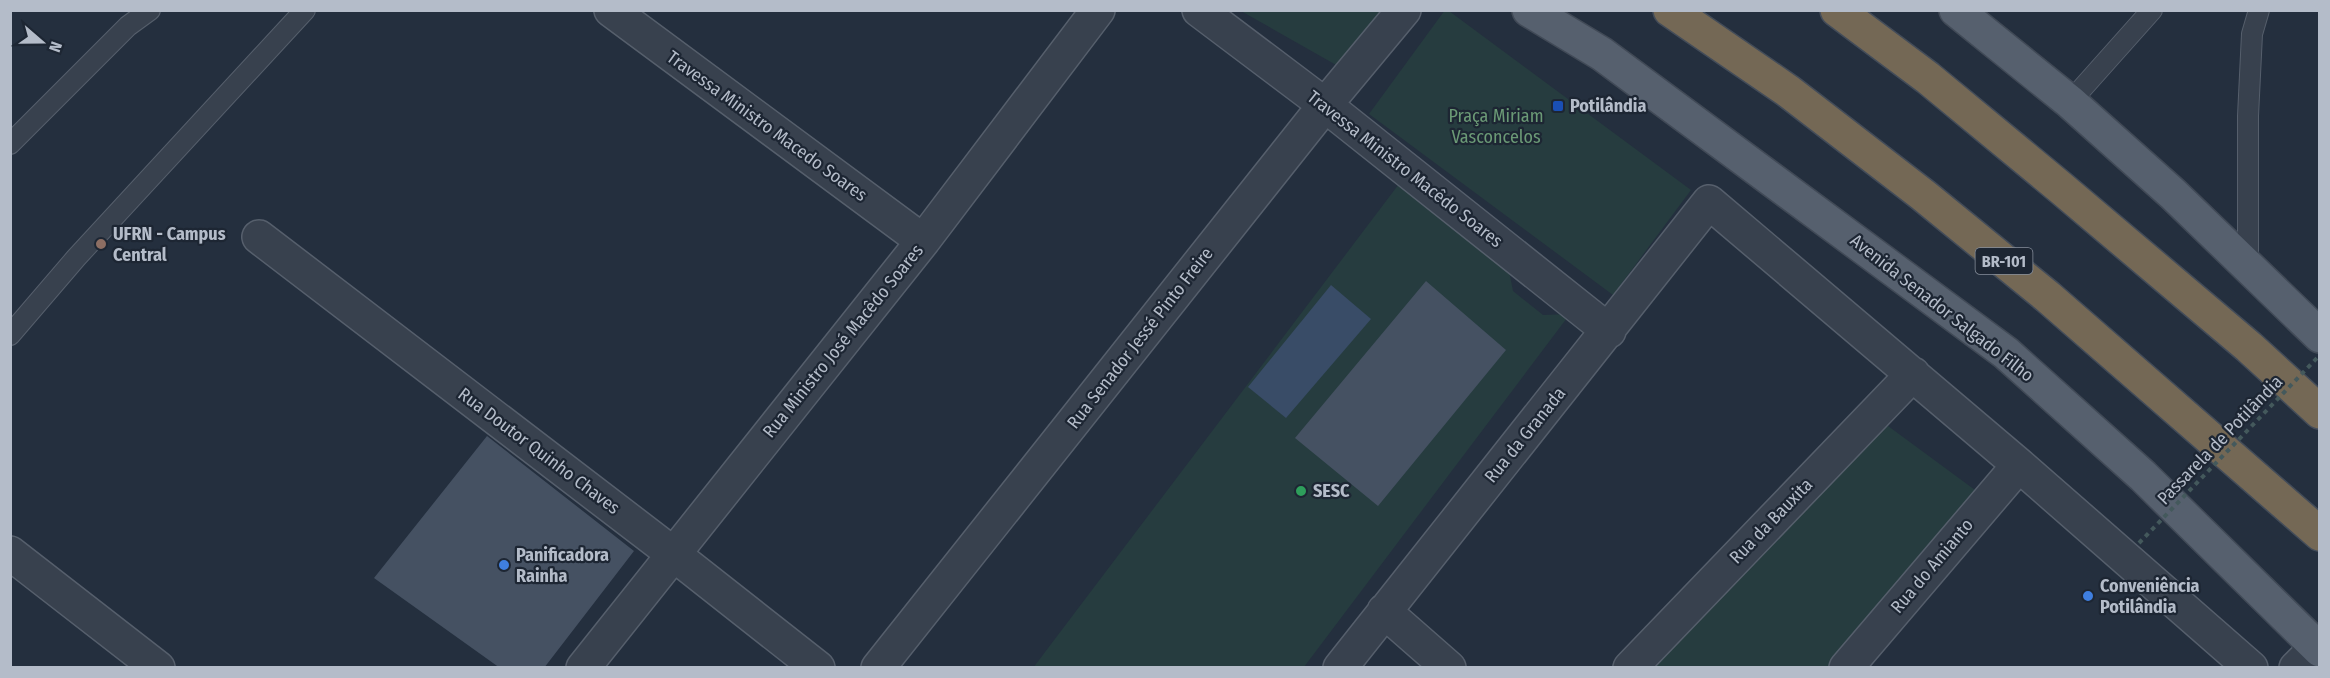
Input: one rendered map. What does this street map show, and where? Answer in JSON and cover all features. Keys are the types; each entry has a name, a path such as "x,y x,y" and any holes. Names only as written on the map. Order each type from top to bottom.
{"highway":[{"name":"BR-101","path":"1670,10 1788,91 1923,195 2048,297 2319,534"},
{"path":"1838,10 1928,78 2017,151 2249,347 2319,412"}],"main road":[{"name":"Avenida Senador Salgado Filho","path":"1529,10 1602,54 2006,353 2143,476 2311,655"},
{"path":"1956,10 2070,102 2173,194 2319,336"}],"street":[{"name":"Travessa Ministro Macedo Soares","path":"610,10 923,242"},
{"name":"Rua Ministro José Macêdo Soares","path":"582,668 923,242 1098,10"},
{"name":"Travessa Ministro Macêdo Soares","path":"1199,10 1325,105 1609,331"},
{"name":"Rua Senador Jessé Pinto Freire","path":"878,668 1325,105 1404,10"},
{"name":"Rua da Granada","path":"1341,668 1709,202 1913,374"},
{"name":"Rua Doutor Quinho Chaves","path":"260,237 818,668"},
{"path":"1913,374 2251,668"},
{"name":"Rua da Bauxita","path":"1630,668 1913,374"},
{"name":"Rua do Amianto","path":"1846,668 2019,465"},
{"path":"10,553 158,668"},
{"path":"1384,611 1449,668"}],"lane":[{"path":"10,144 128,26 150,10"},
{"path":"10,334 76,258 305,10"},
{"path":"2070,102 2152,10"},
{"path":"2248,267 2248,116 2252,34 2259,10"}],"path":[{"name":"Passarela de Potilândia","path":"2139,543 2319,355"}],"green space":[{"name":"Praça Miriam Vasconcelos","path":"1445,10 1691,190 1613,295 1369,114"},
{"path":"1241,11 1388,11 1345,70"},
{"name":"SESC","path":"1405,176 1506,256 1513,291 1543,315 1570,314 1304,667 1033,668"},
{"path":"1884,423 1975,490 1830,667 1649,668"}],"water":[{"path":"1331,285 1371,319 1286,418 1248,387"}],"building":[{"path":"1426,281 1506,350 1378,506 1295,438"},
{"name":"Panificadora Rainha","path":"487,436 634,551 544,668 500,668 374,578"}],"place":[{"name":"Potilândia","path":"1558,106"},
{"name":"UFRN - Campus Central","path":"101,244"},
{"name":"SESC","path":"1301,491"},
{"name":"Panificadora Rainha","path":"504,565"},
{"name":"Conveniência Potilândia","path":"2088,596"}]}
